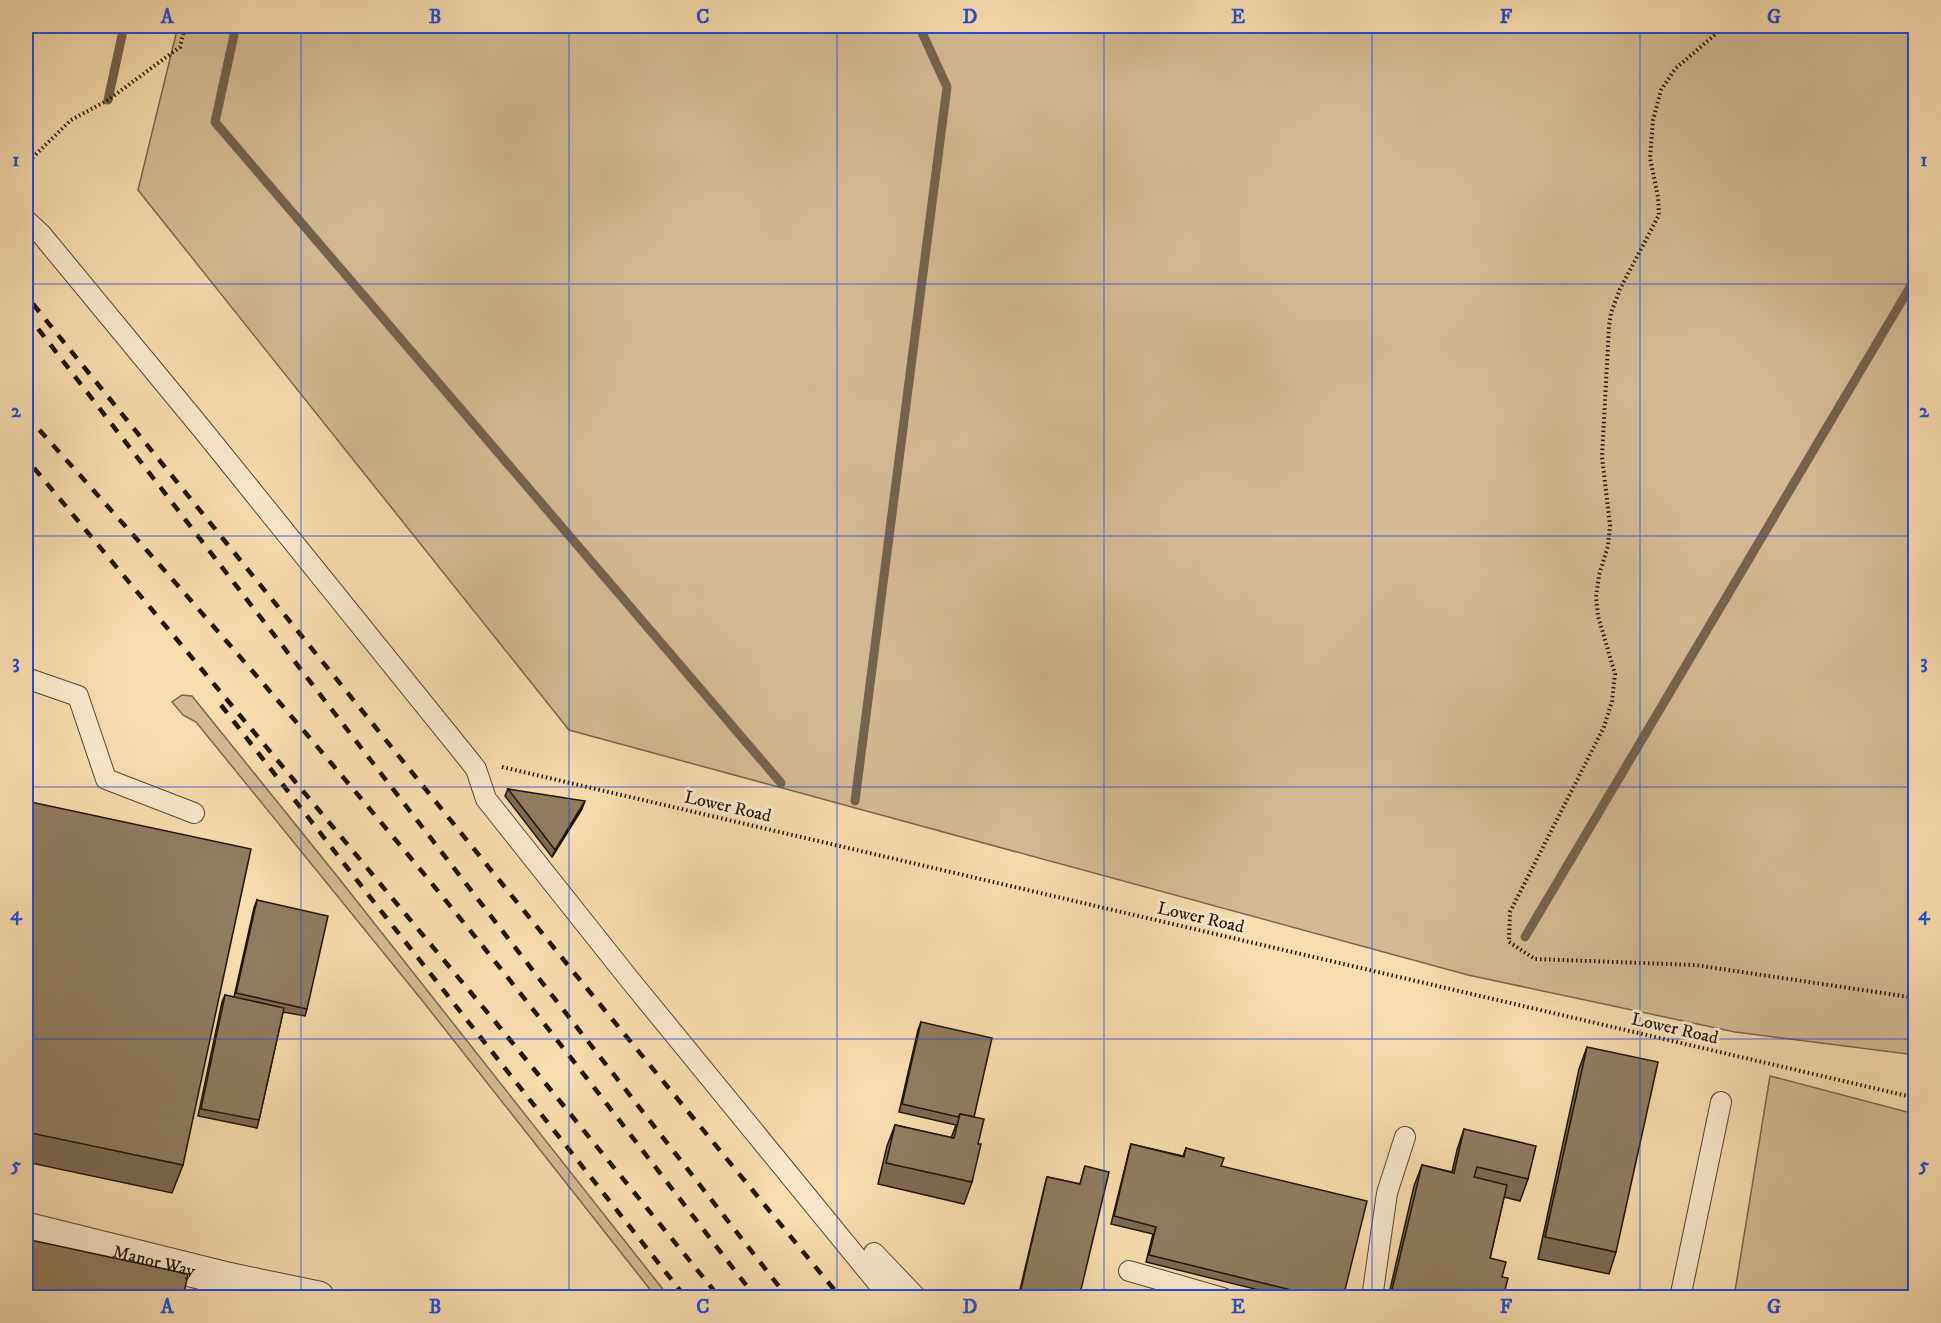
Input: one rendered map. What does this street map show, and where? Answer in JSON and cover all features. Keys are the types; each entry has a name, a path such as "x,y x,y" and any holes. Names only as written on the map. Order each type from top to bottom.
{"street":[{"name":"Manor Way","path":"26,1228 225,1288 318,1298"}],"lane":[{"path":"26,220 41,234 202,429 440,723 476,769 486,799 630,980 890,1298"},
{"path":"26,678 78,696 106,779 194,813"},
{"path":"1680,1298 1721,1102"},
{"path":"1372,1298 1387,1193 1405,1137"},
{"path":"874,1253 917,1298"},
{"path":"1129,1271 1223,1298"}],"path":[{"path":"26,164 71,120 108,99 180,47 185,26"},
{"path":"1725,26 1675,69 1661,90 1653,120 1650,158 1658,197 1659,215 1620,289 1609,326 1602,457 1610,525 1608,546 1599,575 1596,597 1598,616 1615,671 1612,701 1604,727 1510,912 1509,942 1535,959 1695,965 1916,998"},
{"name":"Lower Road","path":"493,765 1916,1098"}],"shaded area":[{"path":"178,26 1915,26 1915,1055 1735,1032 1468,975 569,730 138,190"},
{"path":"182,695 192,696 669,1297 656,1297 421,999 196,722 183,715 172,702"},
{"path":"1770,1076 1915,1114 1915,1297 1734,1297"}],"building":[{"path":"508,789 585,801 555,850"},
{"path":"26,801 251,849 183,1165 26,1132"},
{"path":"257,900 328,916 307,1009 236,993"},
{"path":"225,995 284,1008 259,1120 201,1109"},
{"path":"921,1022 992,1038 974,1117 960,1114 958,1117 902,1104"},
{"path":"1587,1047 1658,1062 1616,1252 1545,1237"},
{"path":"960,1114 984,1119 972,1182 886,1163 895,1125 954,1138"},
{"path":"1464,1129 1536,1146 1528,1179 1477,1167 1474,1177 1507,1185 1490,1258 1506,1262 1502,1277 1508,1278 1503,1298 1390,1298 1422,1165 1454,1173"},
{"path":"1131,1144 1184,1157 1186,1148 1224,1158 1221,1166 1367,1201 1343,1298 1324,1298 1149,1255 1156,1227 1114,1216"},
{"path":"1085,1166 1109,1172 1079,1298 1019,1298 1047,1177 1080,1184"},
{"path":"26,1239 188,1274 183,1298 26,1298"}],"waterway":[{"path":"108,100 124,26"},
{"path":"236,26 215,122 781,783"},
{"path":"855,801 947,87 919,26"},
{"path":"1525,937 1916,277"}],"railway":[{"path":"33,304 580,980 841,1298"},
{"path":"26,313 788,1298"},
{"path":"26,415 255,674 436,889 575,1063 756,1298"},
{"path":"26,457 39,474"},
{"path":"34,468 502,1030 720,1298"},
{"path":"221,705 686,1298"}]}
